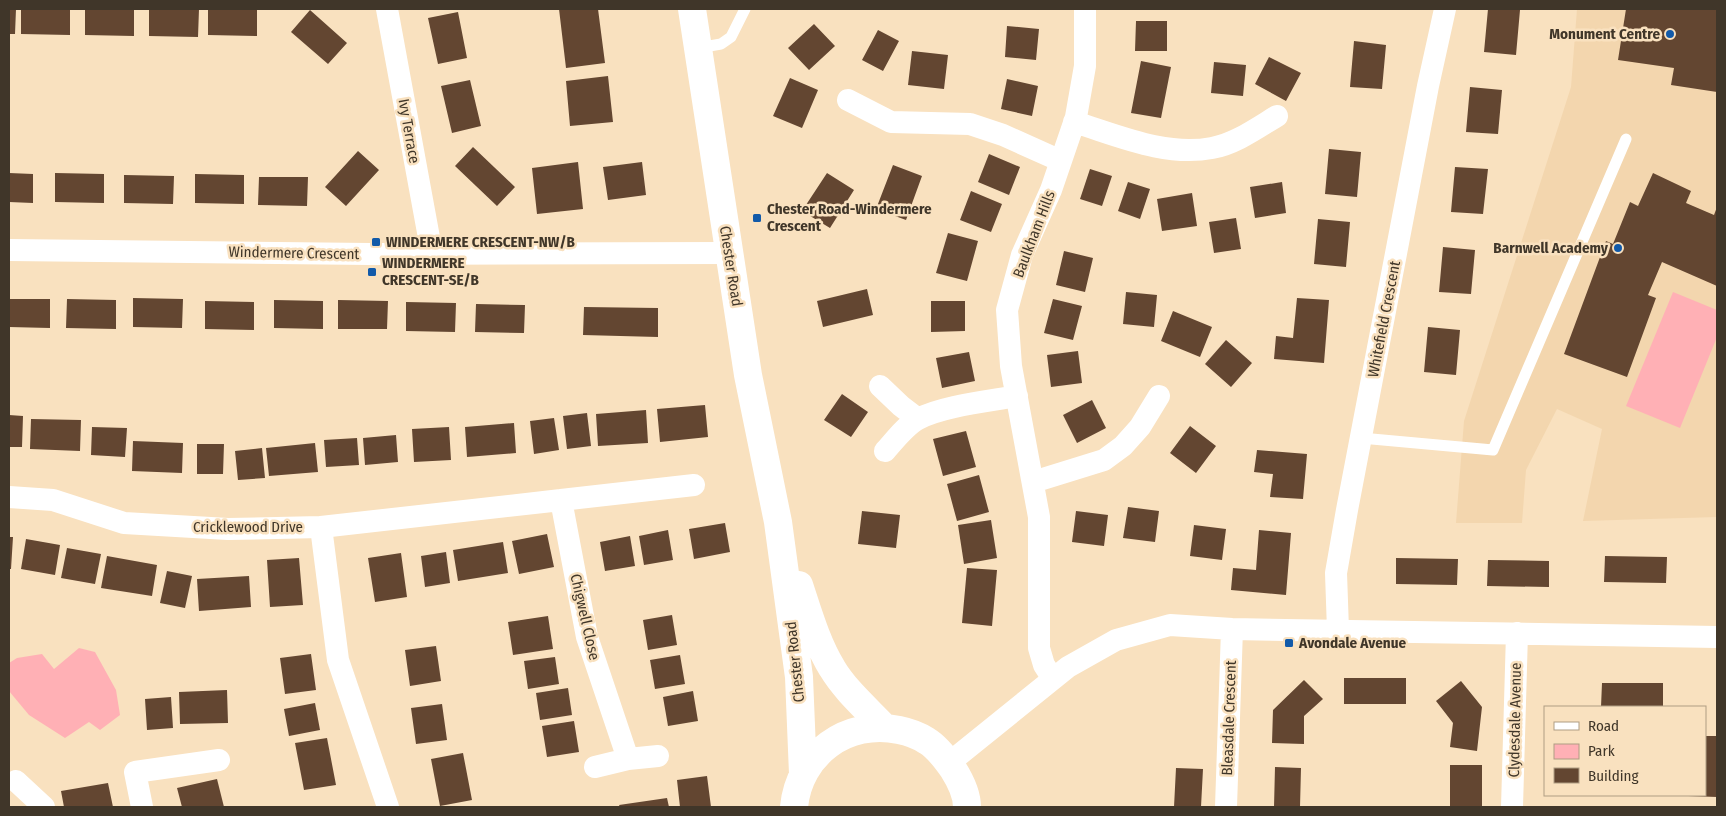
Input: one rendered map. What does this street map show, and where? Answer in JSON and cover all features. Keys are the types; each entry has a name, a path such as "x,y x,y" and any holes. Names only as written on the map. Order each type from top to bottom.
{"main road":[{"name":"Chester Road","path":"692,9 748,374 778,522 799,677 803,774"},
{"name":"Chester Road","path":"778,522 811,620 832,668 841,681 884,727"},
{"path":"794,807 795,792 803,774 821,750 838,738 867,728 884,727 914,734 929,742 949,763 959,778 967,800 967,807"}],"street":[{"name":"Ivy Terrace","path":"387,9 432,254"},
{"name":"Baulkham Hills","path":"1053,678 1044,665 1039,648 1039,517 1011,366 1008,310 1022,255 1051,190 1074,122 1085,66 1084,9"},
{"name":"Whitefield Crescent","path":"1338,630 1336,573 1428,86 1446,9"},
{"path":"848,100 891,122 970,124 1060,161"},
{"path":"1074,122 1150,145 1184,150 1212,148 1242,137 1277,116"},
{"name":"Windermere Crescent","path":"9,250 432,254 728,253"},
{"path":"880,386 918,419"},
{"path":"885,451 902,432 918,419 942,411 1017,396"},
{"path":"1033,482 1104,460 1124,446 1140,427 1159,396"},
{"path":"321,527 694,485"},
{"name":"Cricklewood Drive","path":"9,497 54,500 124,523 228,529 321,527 338,660 381,806"},
{"name":"Chigwell Close","path":"561,500 587,637 628,759"},
{"path":"949,763 1068,667 1116,640 1170,625 1232,629 1717,637"},
{"name":"Bleasdale Crescent","path":"1226,807 1232,629"},
{"name":"Clydesdale Avenue","path":"1512,807 1517,634"},
{"path":"595,767 628,759 658,756"},
{"path":"142,807 135,772 219,760"},
{"path":"16,781 44,807"}],"lane":[{"path":"698,48 722,44 731,37 745,9"},
{"path":"1361,438 1493,450 1626,138"}],"shaded area":[{"name":"Barnwell Academy","path":"1577,9 1717,9 1717,517 1583,521 1602,429 1557,409 1526,470 1522,523 1456,523 1464,421 1571,87"}],"green space":[{"path":"1673,292 1717,310 1717,337 1680,428 1626,406"},
{"path":"79,648 95,652 116,690 120,715 100,730 89,722 65,738 29,715 9,691 9,663 17,658 42,654 54,669"}],"building":[{"path":"9,9 16,9 15,34 9,34"},
{"path":"21,9 70,9 70,35 21,34"},
{"path":"85,9 134,9 134,36 85,35"},
{"path":"149,9 199,9 198,37 149,36"},
{"path":"208,9 257,9 257,36 208,35"},
{"path":"559,9 598,9 605,63 566,68"},
{"path":"1488,9 1520,10 1516,55 1484,52"},
{"name":"Monument Centre","path":"1626,9 1717,9 1717,92 1671,85 1674,68 1618,60"},
{"path":"310,10 347,43 328,64 291,32"},
{"path":"458,12 467,58 438,64 428,18"},
{"path":"1136,21 1167,21 1167,51 1135,51"},
{"path":"814,24 835,46 809,70 788,48"},
{"path":"1007,26 1039,29 1036,60 1005,57"},
{"path":"878,30 899,41 883,71 862,60"},
{"path":"1354,41 1386,45 1382,89 1350,87"},
{"path":"912,51 948,55 944,89 908,85"},
{"path":"1269,57 1301,73 1286,101 1255,84"},
{"path":"1141,61 1171,67 1161,118 1131,113"},
{"path":"1214,62 1246,65 1243,96 1211,93"},
{"path":"608,76 613,122 570,126 566,81"},
{"path":"790,78 818,90 802,128 773,116"},
{"path":"1007,79 1038,86 1032,116 1001,109"},
{"path":"470,80 481,126 452,133 441,86"},
{"path":"1470,87 1502,90 1498,134 1466,132"},
{"path":"473,147 515,187 497,206 455,166"},
{"path":"1329,149 1361,152 1357,197 1325,194"},
{"path":"358,151 379,170 346,206 325,187"},
{"path":"989,154 1020,167 1009,195 978,182"},
{"path":"578,162 583,209 537,214 532,168"},
{"path":"642,162 646,195 608,200 603,167"},
{"path":"893,165 922,176 906,220 876,209"},
{"path":"1455,167 1488,169 1483,214 1451,212"},
{"path":"1090,169 1112,176 1102,206 1080,199"},
{"path":"9,173 33,174 33,203 9,202"},
{"path":"55,173 104,174 104,203 55,202"},
{"path":"827,173 854,190 830,228 802,211"},
{"path":"1653,173 1691,191 1686,203 1714,215 1717,207 1717,286 1662,262 1648,295 1656,298 1627,377 1564,354 1606,241 1613,244 1630,202 1638,206"},
{"path":"195,174 244,175 244,204 195,203"},
{"path":"124,175 174,176 173,204 124,203"},
{"path":"259,177 308,177 307,206 258,205"},
{"path":"1128,182 1150,189 1140,219 1118,211"},
{"path":"1282,182 1286,213 1255,218 1250,187"},
{"path":"971,191 1002,204 991,232 960,220"},
{"path":"1192,193 1197,226 1162,231 1157,199"},
{"path":"1236,218 1241,249 1214,253 1209,222"},
{"path":"1318,219 1350,222 1346,267 1314,264"},
{"path":"948,233 978,241 967,281 936,273"},
{"path":"1443,247 1475,250 1471,294 1439,292"},
{"path":"1064,251 1093,258 1085,292 1056,285"},
{"path":"867,289 873,315 823,327 817,301"},
{"path":"1126,292 1157,295 1154,327 1123,324"},
{"path":"133,298 183,299 182,328 133,327"},
{"path":"1297,298 1329,300 1324,363 1274,359 1276,336 1293,338"},
{"path":"9,299 50,299 50,328 9,327"},
{"path":"67,299 116,300 116,329 66,328"},
{"path":"1053,299 1082,306 1073,340 1044,333"},
{"path":"274,300 323,301 323,329 274,328"},
{"path":"338,300 388,301 387,329 338,329"},
{"path":"205,301 254,302 254,330 205,329"},
{"path":"931,301 965,301 965,331 931,332"},
{"path":"406,302 456,303 455,332 406,331"},
{"path":"476,304 525,305 524,333 475,332"},
{"path":"584,307 658,308 658,337 583,335"},
{"path":"1173,311 1212,327 1200,357 1161,341"},
{"path":"1428,327 1460,330 1456,375 1424,372"},
{"path":"1226,340 1252,363 1231,387 1205,364"},
{"path":"1078,351 1082,383 1051,387 1047,355"},
{"path":"969,352 975,381 942,388 936,358"},
{"path":"842,394 868,412 851,437 824,420"},
{"path":"1092,400 1106,428 1077,443 1063,415"},
{"path":"705,405 708,437 660,442 657,409"},
{"path":"646,410 648,443 598,446 596,414"},
{"path":"587,413 591,446 567,449 563,416"},
{"path":"9,415 23,416 22,447 9,447"},
{"path":"554,418 559,450 534,454 530,421"},
{"path":"31,419 81,420 80,451 30,449"},
{"path":"514,423 516,453 467,457 465,427"},
{"path":"1190,426 1216,446 1196,473 1170,453"},
{"path":"92,427 127,428 125,457 91,455"},
{"path":"449,427 451,460 414,462 412,429"},
{"path":"966,431 976,467 943,476 933,439"},
{"path":"396,435 398,462 365,465 363,438"},
{"path":"357,438 359,465 326,467 324,440"},
{"path":"133,441 183,443 182,473 132,471"},
{"path":"315,443 318,472 269,476 266,448"},
{"path":"197,444 224,444 223,474 197,474"},
{"path":"262,448 265,478 238,480 235,451"},
{"path":"1257,450 1307,454 1303,499 1270,497 1273,474 1254,472"},
{"path":"979,475 989,512 957,521 947,484"},
{"path":"1128,507 1159,511 1155,542 1123,538"},
{"path":"862,511 900,515 896,548 858,544"},
{"path":"1076,511 1108,515 1104,546 1072,542"},
{"path":"991,520 997,558 964,564 958,525"},
{"path":"725,523 730,552 694,559 689,529"},
{"path":"1194,525 1226,529 1222,560 1190,556"},
{"path":"668,530 673,560 644,565 639,536"},
{"path":"1259,530 1291,533 1286,595 1231,590 1233,568 1256,570"},
{"path":"547,534 554,567 519,574 512,541"},
{"path":"630,536 635,566 605,571 600,542"},
{"path":"9,537 13,537 11,569 9,569"},
{"path":"26,539 60,545 55,575 21,569"},
{"path":"503,542 508,573 458,581 453,550"},
{"path":"67,548 101,554 95,584 61,578"},
{"path":"446,552 450,583 425,587 421,556"},
{"path":"401,553 407,597 375,602 368,558"},
{"path":"107,556 157,565 152,596 101,588"},
{"path":"1605,556 1667,557 1666,583 1604,582"},
{"path":"299,558 303,605 270,607 267,560"},
{"path":"1396,558 1458,559 1457,585 1396,584"},
{"path":"1488,560 1549,561 1549,587 1487,586"},
{"path":"967,568 997,570 992,626 962,623"},
{"path":"167,571 192,576 185,608 160,603"},
{"path":"249,576 251,607 199,611 197,579"},
{"path":"672,615 677,645 648,650 643,620"},
{"path":"548,616 553,649 513,655 508,622"},
{"path":"436,646 441,681 410,686 405,650"},
{"path":"311,654 316,690 285,694 280,658"},
{"path":"680,655 685,684 655,689 650,660"},
{"path":"555,657 559,684 528,689 524,661"},
{"path":"1344,678 1406,678 1406,704 1344,704"},
{"path":"1304,680 1323,699 1304,716 1304,744 1272,743 1273,710"},
{"path":"1461,681 1482,707 1477,751 1450,747 1453,723 1436,701"},
{"path":"1602,683 1663,683 1663,706 1601,706"},
{"path":"568,688 572,715 540,720 536,693"},
{"path":"227,690 228,723 180,724 179,692"},
{"path":"693,691 698,721 668,726 663,697"},
{"path":"171,697 173,728 147,730 145,699"},
{"path":"315,703 320,730 289,736 284,709"},
{"path":"442,704 447,740 416,744 411,708"},
{"path":"574,721 579,752 547,757 542,726"},
{"path":"1706,736 1717,736 1717,797 1688,796 1706,796"},
{"path":"327,738 336,785 304,790 295,743"},
{"path":"463,753 472,800 440,806 431,759"},
{"path":"1450,765 1482,765 1482,807 1450,807"},
{"path":"1275,767 1301,768 1300,807 1274,807"},
{"path":"1176,768 1203,769 1201,807 1174,807"},
{"path":"707,776 711,807 680,807 677,780"},
{"path":"217,779 224,807 182,807 177,788"},
{"path":"108,783 113,807 64,807 61,791"},
{"path":"667,798 669,807 620,807 619,805"}],"place":[{"name":"Monument Centre","path":"1670,34"},
{"name":"Chester Road-Windermere Crescent","path":"757,218"},
{"name":"WINDERMERE CRESCENT-NW/B","path":"376,242"},
{"name":"Barnwell Academy","path":"1618,248"},
{"name":"WINDERMERE CRESCENT-SE/B","path":"372,272"},
{"name":"Avondale Avenue","path":"1289,643"}]}
